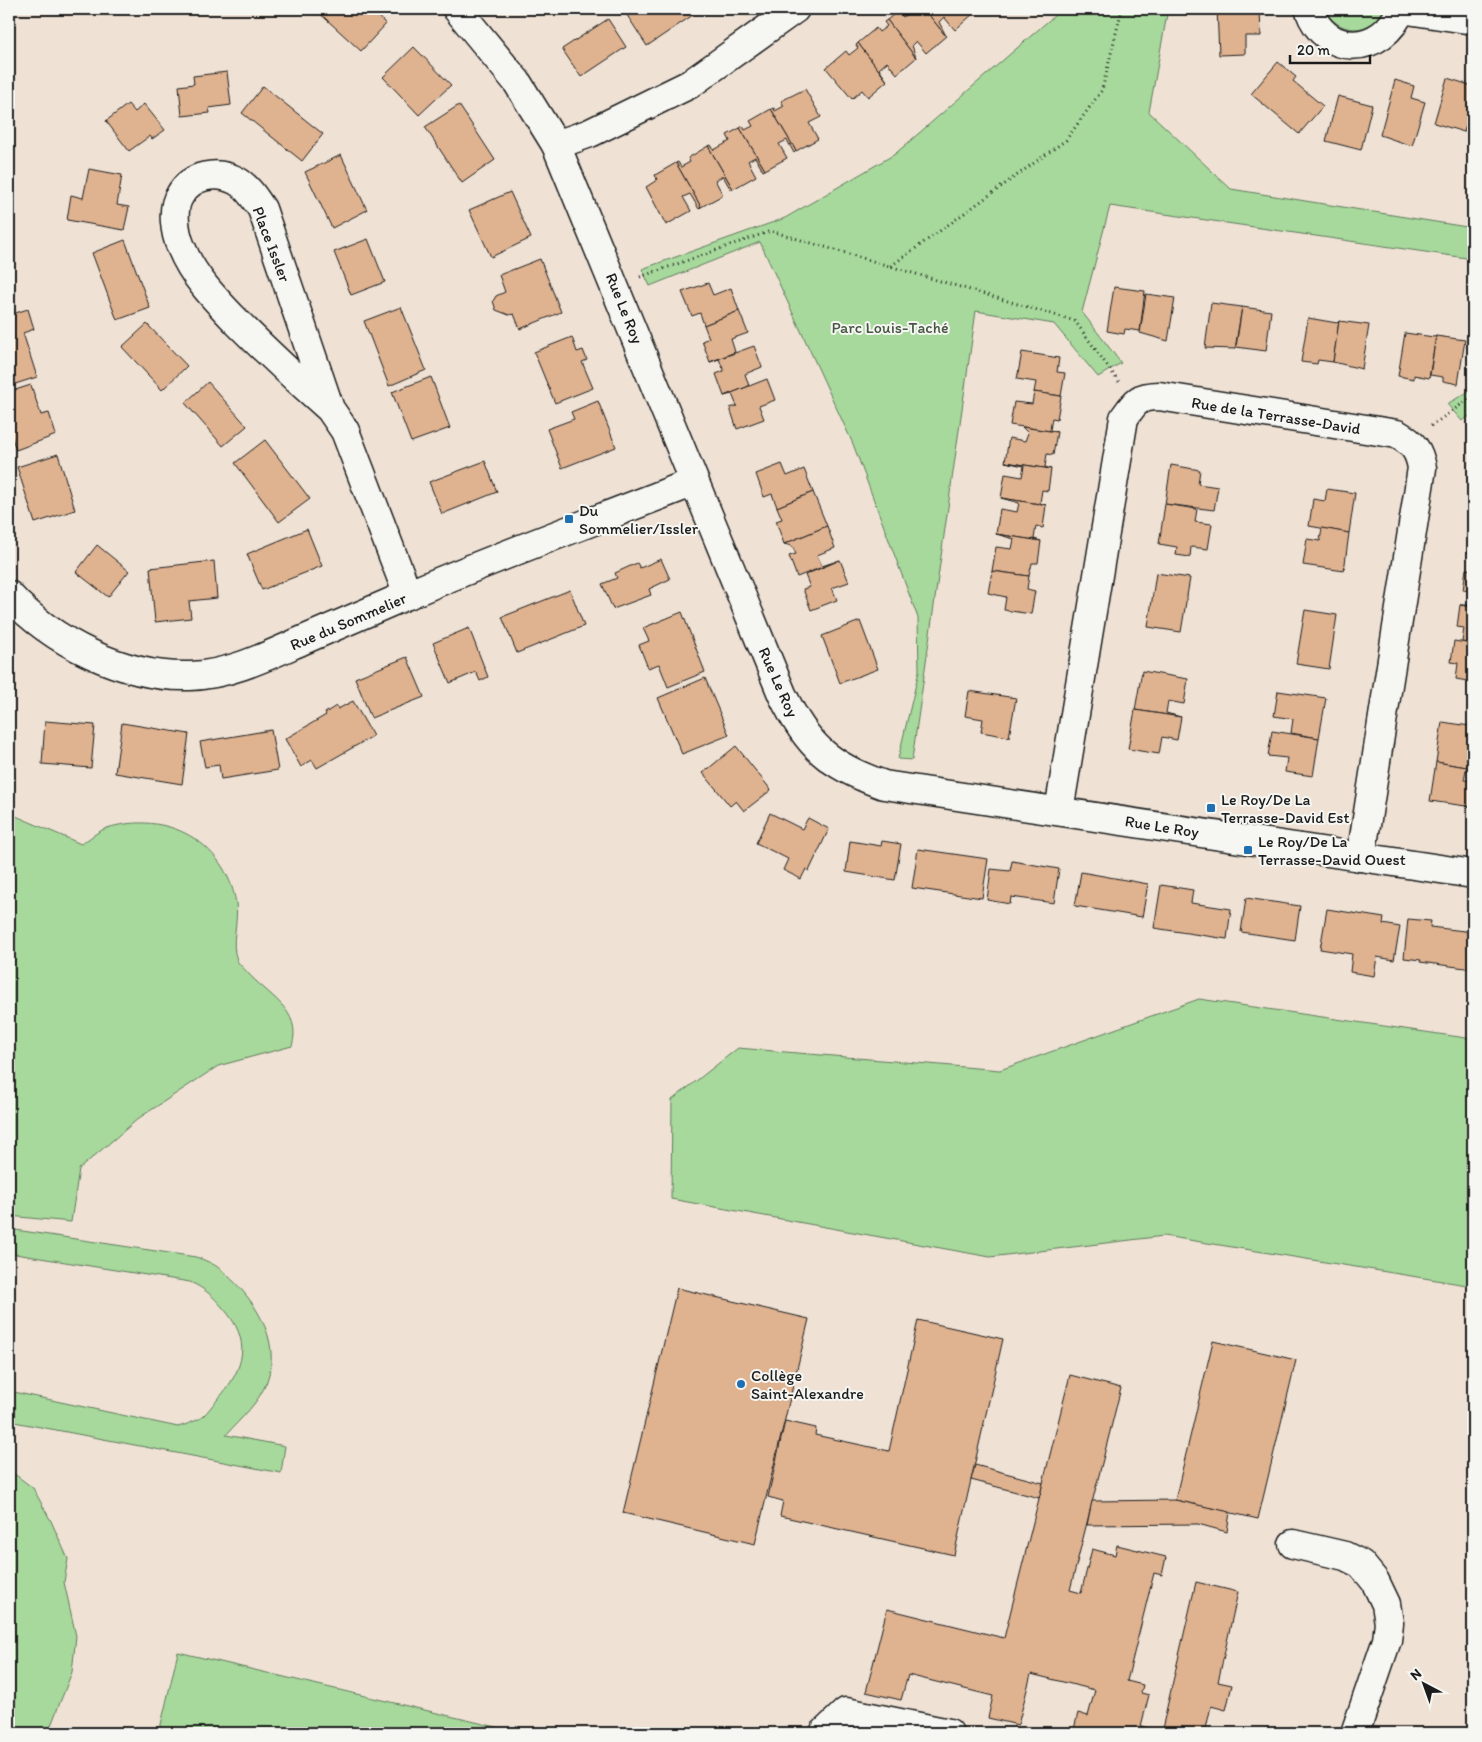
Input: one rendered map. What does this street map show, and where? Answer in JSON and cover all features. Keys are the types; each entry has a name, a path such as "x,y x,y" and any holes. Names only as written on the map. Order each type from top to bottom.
{"street":[{"name":"Rue Le Roy","path":"457,9 517,82 556,145 616,286 694,482 786,700 800,727 822,753 860,777 884,785 1473,874"},
{"path":"556,145 590,133 690,84 795,9"},
{"path":"1309,9 1312,19 1322,32 1341,43 1356,45 1372,42 1385,34 1395,23 1401,9 1473,20"},
{"name":"Place Issler","path":"330,409 280,366 214,297 195,273 181,246 174,216 179,195 192,182 207,175 224,175 238,181 251,193 262,209 330,409 345,432 408,595"},
{"name":"Rue de la Terrasse-David","path":"1134,403 1146,396 1159,396 1397,434 1411,442"},
{"path":"1059,811 1124,418 1134,403"},
{"path":"1361,857 1422,468 1419,453 1411,442"},
{"name":"Rue du Sommelier","path":"9,595 41,626 64,642 92,655 124,666 159,674 190,676 218,672 258,660 408,595 694,482"},
{"path":"1293,1544 1344,1556 1361,1564 1375,1581 1386,1604 1389,1623 1388,1640 1354,1733"},
{"path":"824,1733 846,1712 949,1733"}],"path":[{"path":"890,266 1066,140 1102,90 1122,9"},
{"path":"616,286 771,230 1075,321 1134,403"},
{"path":"1411,442 1473,396"}],"green space":[{"name":"Parc Louis-Taché","path":"1062,9 1168,9 1149,112 1231,189 1473,228 1473,259 1110,206 1082,312 1121,363 1098,377 1054,324 976,311 912,760 898,759 919,671 918,618 853,444 760,242 650,286 642,269 785,218 895,154"},
{"path":"1325,9 1385,9 1372,24 1364,28 1355,29 1346,28 1338,24"},
{"path":"1473,389 1473,414 1462,421 1447,404"},
{"path":"9,813 81,844 107,828 150,823 171,827 190,836 206,847 220,863 230,881 237,910 234,946 238,962 281,1004 288,1013 294,1033 292,1046 218,1066 139,1118 79,1169 71,1222 9,1216"},
{"path":"1199,999 1473,1039 1473,1286 1164,1236 990,1257 671,1199 672,1100 738,1048 1000,1070"},
{"path":"9,1229 196,1257 214,1265 232,1279 253,1304 261,1318 271,1349 271,1365 264,1389 250,1410 226,1435 285,1446 281,1473 9,1421 9,1391 178,1427 199,1419 207,1412 227,1388 239,1365 242,1354 238,1331 232,1320 212,1296 195,1284 9,1253"},
{"path":"9,1470 33,1488 51,1521 68,1559 64,1582 76,1636 72,1672 48,1733 9,1733"},
{"path":"178,1652 522,1733 159,1733"}],"building":[{"path":"315,9 370,9 386,24 361,51"},
{"path":"623,9 689,9 693,15 647,46"},
{"path":"913,9 924,9 946,36 926,53 916,41 912,45 916,58 887,20 898,11 903,17"},
{"path":"924,9 971,9 974,13 955,30 944,17 939,22 946,36"},
{"path":"1217,9 1260,9 1261,36 1245,36 1245,54 1219,55"},
{"path":"608,19 626,47 581,77 562,49"},
{"path":"887,20 916,58 897,74 887,62 879,69 887,81 858,43 876,28 879,32 887,26 884,22"},
{"path":"858,43 887,81 868,97 862,90 852,99 826,68 846,51 849,55 858,48 856,45"},
{"path":"414,47 451,85 419,115 383,77"},
{"path":"1278,62 1296,77 1293,81 1323,106 1299,134 1251,94"},
{"path":"227,72 231,105 209,108 210,113 182,116 179,86 194,84 193,76"},
{"path":"1447,78 1473,86 1473,102 1464,132 1434,123"},
{"path":"1395,80 1414,86 1411,98 1425,102 1412,146 1380,135"},
{"path":"263,86 323,134 302,161 242,113"},
{"path":"805,89 821,117 809,123 818,139 796,151 771,109 774,108 775,111 784,106 781,101"},
{"path":"1338,96 1372,105 1361,150 1326,141"},
{"path":"128,104 135,112 144,104 165,130 152,139 150,136 129,151 106,121"},
{"path":"459,105 495,160 462,183 425,127"},
{"path":"771,109 796,151 794,153 787,140 779,144 787,158 765,170 740,128 743,126 745,130 753,126 750,121"},
{"path":"740,128 765,170 763,171 755,157 748,161 756,176 733,189 708,146 711,145 714,150 730,141 727,135"},
{"path":"708,146 733,189 731,190 723,176 715,180 723,195 701,207 676,163 678,162 681,167 690,162 688,158"},
{"path":"341,155 367,210 332,228 305,172"},
{"path":"676,163 701,207 699,209 690,194 683,197 691,211 666,225 646,187 657,180 655,175"},
{"path":"89,169 122,175 117,205 129,207 124,230 67,220 71,195 83,198"},
{"path":"510,192 531,238 491,257 469,210"},
{"path":"368,239 385,282 351,295 334,252"},
{"path":"125,240 150,308 117,320 92,253"},
{"path":"540,259 561,312 520,329 514,314 509,315 496,310 493,301 496,296 505,292 499,275"},
{"path":"708,283 713,295 731,288 739,311 704,325 700,313 692,316 682,292"},
{"path":"1114,287 1145,291 1140,331 1125,329 1124,334 1107,331"},
{"path":"1146,294 1175,298 1168,341 1140,333"},
{"path":"1211,303 1242,307 1235,349 1205,348"},
{"path":"401,307 426,370 389,386 364,321"},
{"path":"1242,307 1271,311 1266,351 1236,347"},
{"path":"28,309 34,329 23,333 37,377 9,386 9,315"},
{"path":"739,311 748,333 731,339 735,352 710,362 702,341 709,338 704,325"},
{"path":"1308,318 1337,323 1339,321 1333,362 1318,360 1317,364 1301,362"},
{"path":"1339,321 1369,325 1362,369 1333,362"},
{"path":"147,324 187,366 162,390 122,347"},
{"path":"1405,333 1436,336 1429,378 1414,375 1414,379 1398,376"},
{"path":"1436,336 1465,340 1458,384 1443,381 1443,377 1430,375"},
{"path":"572,337 577,352 583,350 587,360 582,362 593,388 555,403 534,352"},
{"path":"754,346 762,367 745,374 749,386 724,396 716,374 724,371 719,359 710,362"},
{"path":"1022,352 1059,358 1057,372 1065,373 1061,396 1034,392 1036,382 1017,379"},
{"path":"431,377 450,428 411,442 392,392"},
{"path":"767,379 775,400 759,406 764,419 737,429 730,408 737,406 732,394 724,396"},
{"path":"208,382 247,426 223,446 185,403"},
{"path":"31,385 41,415 49,413 56,435 16,450 9,429 9,392"},
{"path":"1034,392 1061,396 1057,419 1052,418 1050,430 1057,432 1010,425 1014,402 1032,404"},
{"path":"598,401 616,447 562,468 547,429 574,419 571,412"},
{"path":"1022,427 1057,432 1053,455 1047,454 1045,467 1051,469 1005,462 1009,438 1025,441 1028,433"},
{"path":"265,440 310,499 279,522 235,463"},
{"path":"58,454 75,510 35,523 17,467"},
{"path":"485,461 497,492 442,514 429,482"},
{"path":"1005,462 1051,469 1048,491 1042,490 1040,503 1046,505 1001,498 1005,474 1022,477 1024,466"},
{"path":"782,464 787,476 804,469 813,492 777,507 772,494 764,497 756,474"},
{"path":"1171,465 1200,470 1198,484 1218,487 1214,510 1165,504"},
{"path":"1327,489 1355,493 1349,533 1309,526 1313,499 1325,501"},
{"path":"813,492 827,526 784,544 776,521 782,519 777,507"},
{"path":"1001,498 1046,505 1043,528 1036,526 1034,539 1041,541 996,534 1000,509 1017,512 1019,503"},
{"path":"1165,504 1197,509 1195,522 1212,524 1208,549 1191,547 1190,557 1176,555 1177,547 1159,544"},
{"path":"827,526 835,548 817,555 822,566 840,560 797,577 789,556 796,554 792,546 784,544"},
{"path":"1322,528 1349,533 1344,571 1303,565 1307,539 1320,541"},
{"path":"307,529 322,566 262,590 247,554"},
{"path":"1471,533 1473,533 1473,553 1468,553"},
{"path":"996,534 1041,541 1038,563 1032,563 1029,576 992,571 996,547 1012,549 1014,539"},
{"path":"97,545 129,571 108,597 76,572"},
{"path":"661,559 670,579 649,589 651,595 613,609 602,584 617,578 615,573 637,563 640,568"},
{"path":"840,560 849,582 832,588 837,600 811,610 803,589 810,587 805,575"},
{"path":"214,561 217,598 189,601 191,618 155,622 150,568"},
{"path":"1466,569 1473,570 1473,607 1460,605 1468,605 1470,591 1463,590"},
{"path":"992,571 1029,576 1027,589 1035,591 1031,614 1004,610 1006,597 988,593"},
{"path":"1156,573 1190,578 1181,632 1148,627"},
{"path":"570,590 584,626 517,653 502,617"},
{"path":"1460,605 1473,607 1473,644 1462,642 1464,628 1457,627"},
{"path":"1305,610 1337,615 1329,669 1296,664"},
{"path":"682,612 705,672 668,687 659,664 648,668 639,645 649,641 643,628"},
{"path":"860,621 878,669 840,683 822,636"},
{"path":"469,628 488,677 480,681 476,672 450,683 433,643"},
{"path":"1454,641 1473,644 1473,682 1456,679 1458,663 1451,662"},
{"path":"407,657 424,697 371,718 355,678"},
{"path":"1142,671 1188,679 1184,704 1168,701 1166,713 1181,717 1135,710"},
{"path":"705,678 729,735 682,754 658,698"},
{"path":"969,691 1016,698 1009,737 981,732 983,719 965,716"},
{"path":"1278,691 1326,698 1319,738 1291,733 1293,719 1274,716"},
{"path":"353,701 373,736 317,768 312,760 301,767 285,739 326,715 325,713 336,706 338,709"},
{"path":"1135,710 1181,717 1177,740 1162,737 1159,754 1128,749"},
{"path":"45,721 95,725 91,768 42,764"},
{"path":"1442,722 1470,726 1468,741 1473,742 1473,768 1436,762"},
{"path":"122,723 189,734 182,784 115,773"},
{"path":"271,730 278,770 221,779 219,765 205,767 200,742"},
{"path":"1272,731 1319,738 1313,776 1285,772 1287,758 1268,756"},
{"path":"736,746 771,790 744,811 736,801 730,806 703,773"},
{"path":"1436,762 1473,768 1473,772 1466,770 1464,780 1473,781 1473,807 1430,801"},
{"path":"770,813 802,829 808,818 829,829 809,871 806,869 801,879 783,870 788,859 756,843"},
{"path":"850,841 881,846 882,841 901,844 895,880 846,872"},
{"path":"918,849 988,859 982,898 912,888"},
{"path":"1012,861 1059,869 1054,903 1011,897 1010,904 987,900 991,869 1010,871"},
{"path":"1081,872 1148,884 1142,917 1075,906"},
{"path":"1161,885 1193,890 1191,903 1231,909 1227,939 1154,928"},
{"path":"1246,898 1300,906 1295,940 1241,932"},
{"path":"1327,909 1384,918 1383,924 1400,927 1394,960 1377,957 1374,976 1350,972 1352,954 1320,949"},
{"path":"1408,919 1431,921 1430,927 1473,932 1473,969 1404,958"},
{"path":"677,1288 809,1319 755,1544 623,1513"},
{"path":"918,1320 1003,1339 954,1555 780,1516 783,1501 768,1497 785,1421 816,1428 815,1435 889,1451"},
{"path":"1213,1341 1296,1360 1258,1519 1175,1500"},
{"path":"1070,1375 1121,1388 1070,1590 1081,1593 1092,1549 1115,1555 1117,1545 1166,1557 1162,1575 1154,1573 1127,1681 1143,1685 1141,1693 1149,1695 1141,1726 1152,1729 1151,1733 1073,1733 1078,1713 1088,1716 1095,1690 1031,1674 1018,1725 988,1718 993,1696 908,1675 901,1700 866,1692 887,1609 1004,1638"},
{"path":"975,1465 1043,1483 1039,1498 971,1480"},
{"path":"1175,1500 1230,1512 1227,1532 1198,1524 1087,1525 1092,1501"},
{"path":"1196,1582 1238,1592 1218,1682 1232,1685 1226,1710 1211,1706 1205,1733 1161,1733"}],"place":[{"name":"Du Sommelier/Issler","path":"569,519"},
{"name":"Le Roy/De La Terrasse-David Est","path":"1211,808"},
{"name":"Le Roy/De La Terrasse-David Ouest","path":"1248,850"},
{"name":"Collège Saint-Alexandre","path":"741,1384"}]}
